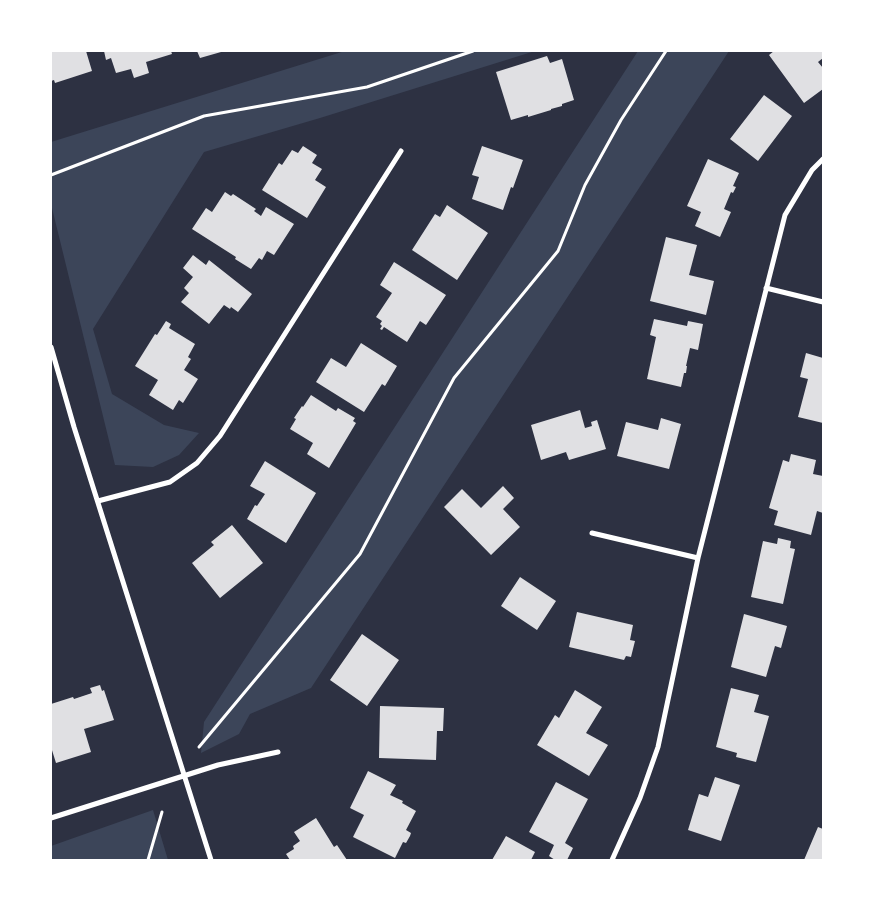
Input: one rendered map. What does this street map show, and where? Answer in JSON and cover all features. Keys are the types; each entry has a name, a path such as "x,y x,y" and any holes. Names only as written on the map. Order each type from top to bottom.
{"street":[{"path":"98,501 170,482 196,463 220,436 401,151"},
{"path":"612,860 640,798 658,747 698,558 785,215 812,170 823,159"},
{"path":"766,288 823,302"},
{"path":"51,347 74,427 211,860"},
{"path":"592,533 698,558"},
{"path":"51,818 218,765 278,752"}],"path":[{"path":"51,175 204,116 367,87 473,51"},
{"path":"199,747 360,554 454,378 558,251 584,185 621,120 666,51"},
{"path":"148,860 162,812"}],"shaded area":[{"path":"345,51 535,51 204,152 93,329 112,394 164,425 199,433 179,455 153,467 115,465 51,204 51,142"},
{"path":"638,51 729,51 311,688 250,714 239,734 201,753 204,722"},
{"path":"153,810 168,860 51,860 51,846"}],"building":[{"path":"51,51 86,51 92,71 55,83 54,80 51,81"},
{"path":"104,51 171,51 172,54 146,62 149,73 134,78 131,69 116,73 111,58 106,60"},
{"path":"197,51 221,51 221,52 200,58"},
{"path":"774,51 823,51 823,58 818,62 823,68 823,89 804,103 769,55"},
{"path":"547,56 550,63 562,59 574,100 551,110 511,120 496,72"},
{"path":"764,95 792,116 758,161 730,139"},
{"path":"303,146 317,155 312,163 322,169 315,180 326,187 307,218 262,190 279,163 282,165 292,150 298,153"},
{"path":"482,146 523,160 503,210 472,199 479,177 472,175"},
{"path":"708,159 739,173 733,186 736,187 733,193 731,192 724,209 731,212 720,237 695,226 701,212 687,206"},
{"path":"225,192 231,196 233,194 256,209 254,211 261,216 266,207 294,224 274,255 267,251 262,260 259,258 251,269 235,259 236,257 192,229 206,208 212,212"},
{"path":"447,205 488,233 457,280 412,250 435,214 440,217"},
{"path":"666,237 697,245 689,275 714,281 706,315 650,301"},
{"path":"193,255 206,265 209,260 252,294 238,312 224,305 209,324 181,302 189,293 184,288 193,277 183,268"},
{"path":"394,262 446,295 426,325 420,321 407,342 384,327 382,330 380,329 382,321 376,317 392,293 380,285"},
{"path":"654,319 687,326 688,321 703,324 698,350 690,348 686,373 684,373 681,387 647,379 656,337 650,335"},
{"path":"166,321 171,324 169,328 195,344 188,357 191,359 184,370 198,379 183,403 179,400 173,410 149,395 158,380 135,366 155,334 157,335"},
{"path":"361,343 397,366 385,386 382,384 364,412 316,382 331,358 346,367"},
{"path":"806,353 823,358 823,423 798,417 808,379 800,377"},
{"path":"311,395 336,411 338,408 355,418 353,421 356,423 329,468 307,454 313,443 290,429 296,419 294,418"},
{"path":"580,410 585,428 592,426 591,422 597,420 606,449 569,460 566,452 541,460 531,425"},
{"path":"661,418 681,424 669,469 617,456 626,422 658,430"},
{"path":"791,454 816,460 813,474 823,476 823,513 817,511 811,535 774,525 778,511 769,508 783,460 789,462"},
{"path":"265,461 316,493 286,543 247,519 255,505 257,506 265,494 250,486"},
{"path":"503,486 514,498 503,509 520,527 491,555 444,507 462,489 481,508"},
{"path":"232,525 263,563 220,598 192,563 214,545 211,542"},
{"path":"778,538 791,541 790,548 795,549 783,604 751,597 763,541 777,544"},
{"path":"520,577 556,601 537,630 501,606"},
{"path":"577,612 633,625 630,640 635,641 631,657 626,656 624,660 569,647"},
{"path":"744,614 787,626 781,648 775,646 766,677 731,667"},
{"path":"362,634 399,660 367,706 330,680"},
{"path":"100,685 102,691 104,690 114,720 84,729 91,752 56,763 51,747 51,704 92,693 90,688"},
{"path":"731,688 759,695 754,712 769,716 756,762 736,757 737,753 716,747"},
{"path":"575,690 602,707 586,733 608,745 589,776 537,745 555,715 559,718"},
{"path":"380,706 444,708 443,731 437,731 436,760 379,758"},
{"path":"368,771 396,785 390,795 403,801 402,803 416,811 406,830 411,833 410,836 406,843 403,842 395,858 353,837 364,815 350,808"},
{"path":"715,777 740,785 721,841 688,830 699,794 708,797"},
{"path":"556,782 588,799 565,843 573,848 567,860 555,860 549,856 554,845 529,832"},
{"path":"316,818 334,847 337,845 347,860 290,860 286,854 294,849 293,846 300,841 294,832"},
{"path":"818,827 823,829 823,860 804,860"},
{"path":"506,836 535,852 531,860 492,860"}]}
